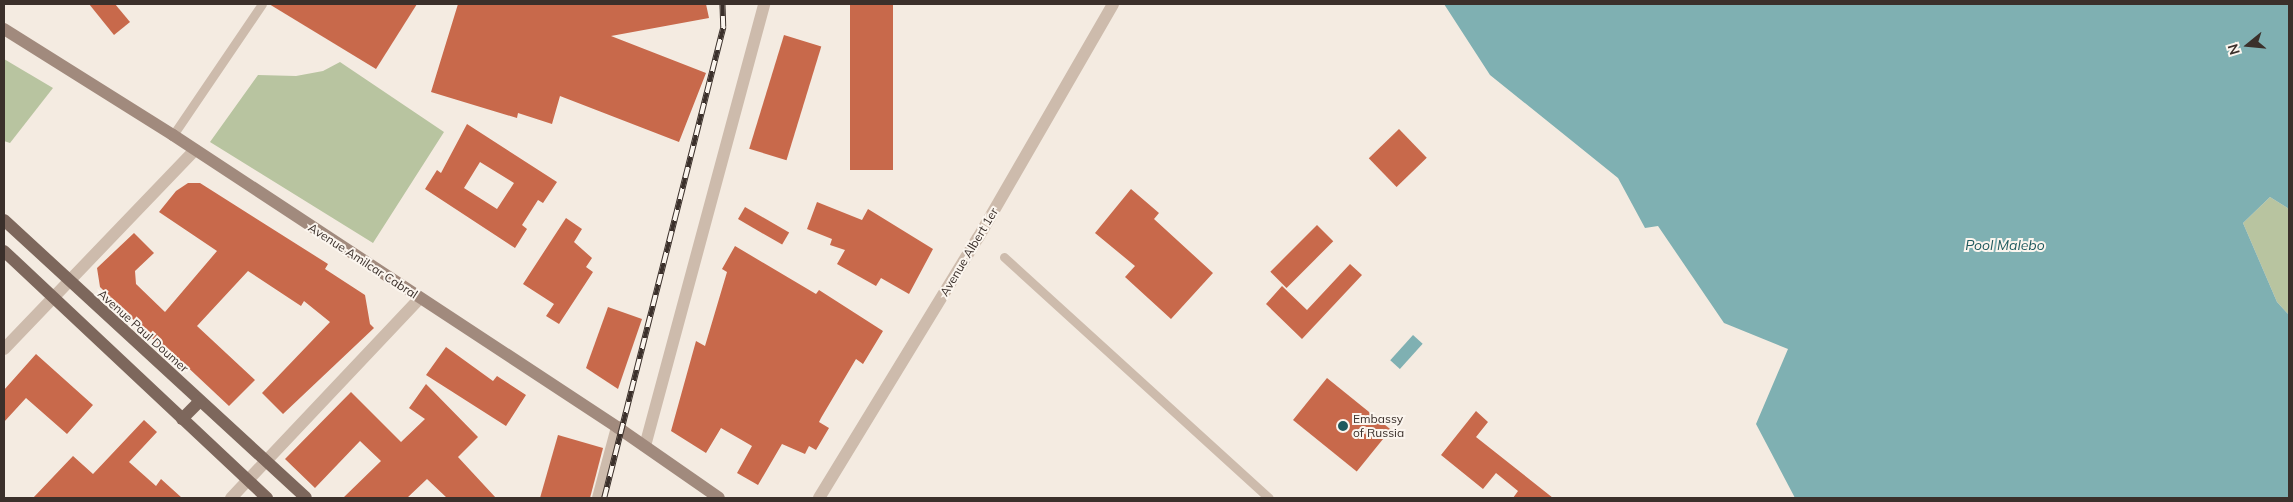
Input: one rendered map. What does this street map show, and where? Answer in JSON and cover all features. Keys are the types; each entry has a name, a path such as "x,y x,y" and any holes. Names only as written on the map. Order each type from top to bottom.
{"main road":[{"name":"Avenue Amilcar Cabral","path":"4,29 173,135 617,427 719,498"},
{"name":"Avenue Paul Doumer","path":"4,220 70,283 267,460 306,498"},
{"path":"4,251 267,498"},
{"path":"182,419 200,401"}],"street":[{"path":"645,446 764,4"},
{"name":"Avenue Albert 1er","path":"820,498 978,238 1114,4"},
{"path":"4,349 70,283 195,150"},
{"path":"231,498 420,298"},
{"path":"598,498 617,427"}],"lane":[{"path":"173,135 262,4"},
{"path":"1004,257 1265,496"}],"green space":[{"path":"4,59 53,88 10,143 4,141"},
{"path":"340,62 444,132 373,243 210,142 258,75 296,76 323,71"},
{"path":"2270,197 2289,209 2289,315 2277,302 2243,223"}],"water":[{"name":"Pool Malebo","path":"1444,4 2289,4 2289,209 2270,197 2243,223 2277,302 2289,315 2289,498 1795,498 1756,424 1788,349 1724,323 1658,226 1645,228 1618,178 1490,75"},
{"path":"1413,335 1423,344 1400,369 1390,360"}],"building":[{"path":"89,4 115,4 130,22 114,35"},
{"path":"269,4 417,4 376,69"},
{"path":"458,4 706,4 709,18 611,36 706,73 679,142 560,96 552,124 518,113 517,118 431,92"},
{"path":"850,4 893,4 893,170 850,170"},
{"path":"784,35 821,46 787,160 749,149"},
{"path":"467,124 557,182 543,203 538,200 522,225 527,229 515,248 425,189 437,170 441,173","holes":["480,162 514,183 497,209 464,188"]},
{"path":"1399,129 1427,158 1397,187 1369,158"},
{"path":"188,183 200,183 328,264 325,269 365,295 370,324 374,328 283,414 262,393 330,322 304,301 301,306 248,271 197,326 255,380 229,406 164,345 162,348 100,287 97,268 134,233 154,253 135,271 136,284 165,312 217,251 159,212 176,191"},
{"path":"1131,189 1159,213 1154,219 1213,273 1171,319 1125,277 1135,266 1095,233"},
{"path":"817,202 862,220 868,209 933,249 909,294 881,278 876,286 837,264 845,250 830,245 832,239 807,229"},
{"path":"745,207 789,232 782,245 738,219"},
{"path":"566,218 582,229 574,242 592,258 586,267 593,272 559,324 546,316 554,304 523,284"},
{"path":"1317,225 1333,241 1287,288 1270,272"},
{"path":"735,246 816,294 819,290 883,331 863,364 856,359 821,418 819,422 829,428 816,450 809,446 805,454 782,444 758,485 737,473 752,446 721,428 706,453 671,431 696,341 705,346 727,272 722,269"},
{"path":"1350,264 1362,275 1302,339 1266,304 1282,286 1307,310"},
{"path":"608,307 642,319 618,389 586,368"},
{"path":"446,347 493,381 497,376 526,395 506,426 426,375"},
{"path":"36,354 93,405 67,434 26,398 4,422 4,390"},
{"path":"1327,378 1391,430 1357,472 1293,420"},
{"path":"426,384 478,437 458,457 496,498 447,498 427,479 407,498 343,498 381,461 360,441 315,488 285,459 351,392 401,442 425,419 409,408"},
{"path":"1476,411 1488,422 1476,437 1553,498 1513,498 1518,491 1496,473 1483,489 1441,455"},
{"path":"144,420 157,432 129,462 156,486 161,479 182,498 33,498 73,456 93,474"},
{"path":"558,435 603,448 590,498 540,498"}],"railway":[{"path":"604,498 723,27 722,4"}],"place":[{"name":"Embassy of Russia","path":"1343,426"}]}
